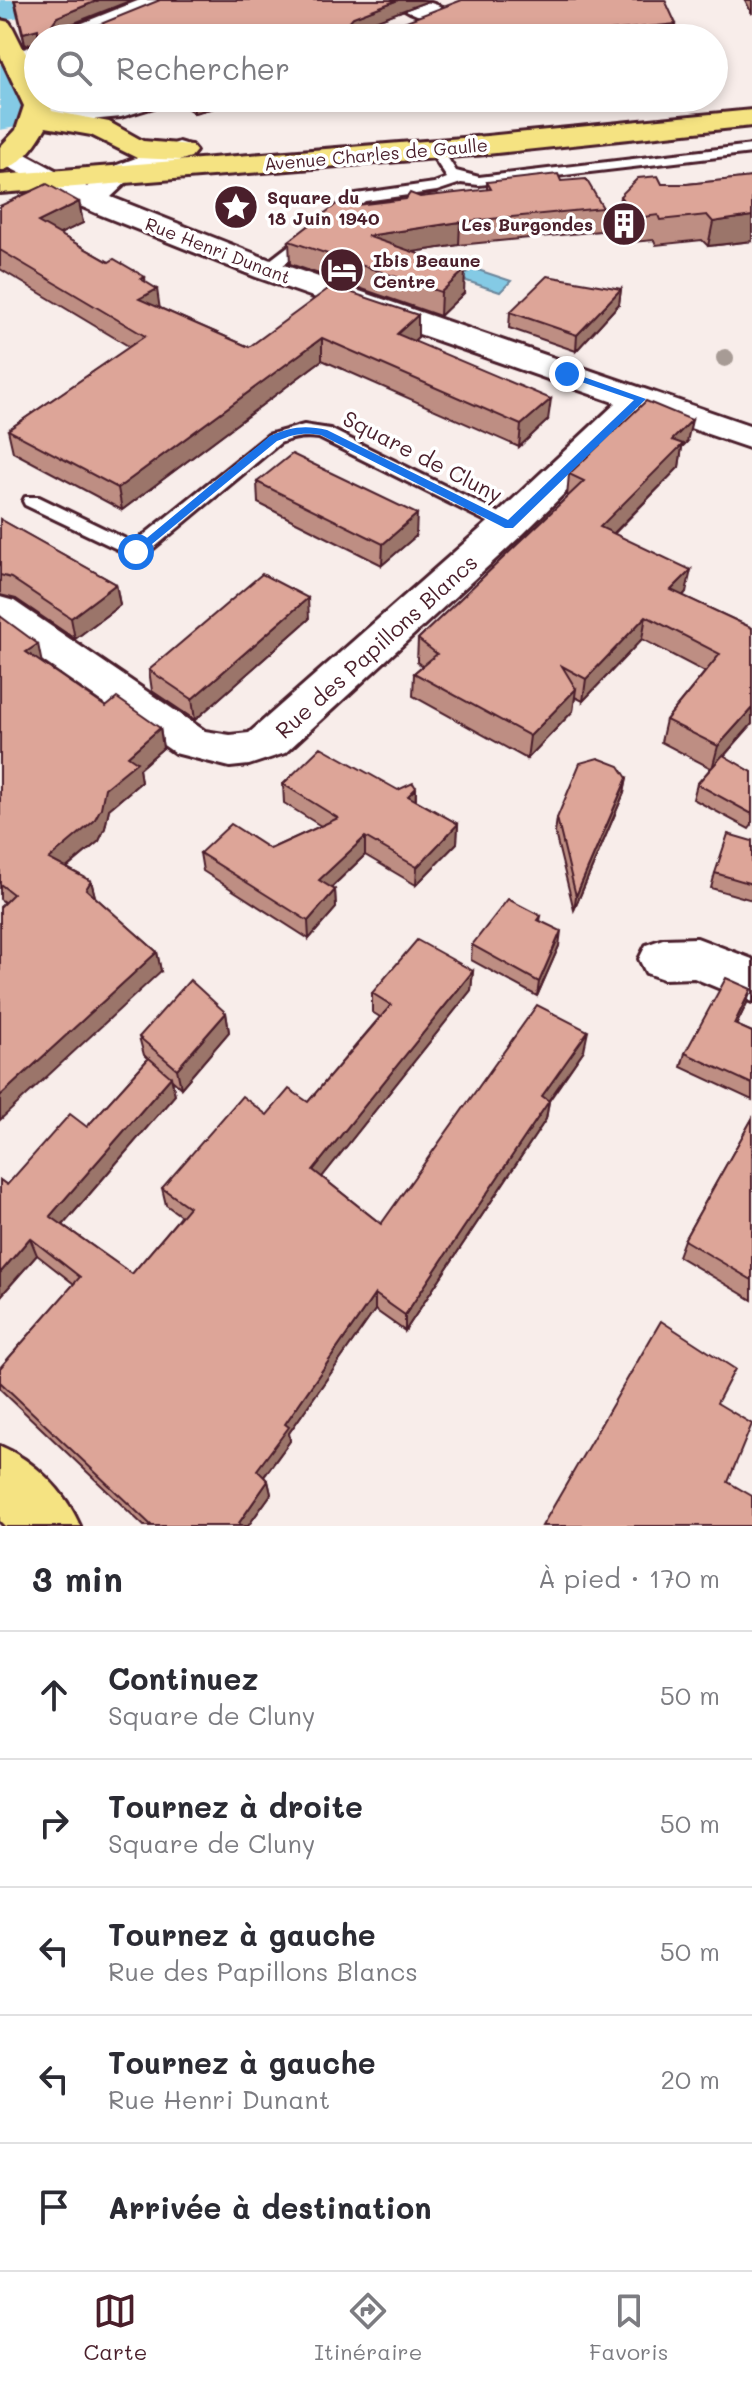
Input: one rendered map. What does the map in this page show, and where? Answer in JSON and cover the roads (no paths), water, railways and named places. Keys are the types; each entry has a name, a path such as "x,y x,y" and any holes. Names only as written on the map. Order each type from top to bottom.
{"main road":[{"path":"0,28 18,60"},
{"name":"Avenue Charles de Gaulle","path":"728,111 752,109"},
{"path":"2,164 27,136 38,112 99,128 137,149 179,160"},
{"name":"Avenue Charles de Gaulle","path":"2,164 49,181 119,174 179,160 298,140 537,131 723,112"},
{"name":"Avenue Charles de Gaulle","path":"179,160 435,149 752,118"},
{"path":"0,1477 49,1526"}],"street":[{"path":"103,24 162,0"},
{"path":"406,12 435,12 463,0"},
{"path":"144,222 150,195 179,160"},
{"path":"90,200 119,174"},
{"name":"Rue Henri Dunant","path":"49,181 267,270 752,438"},
{"name":"Rue des Papillons Blancs","path":"0,611 190,742 235,753 252,750 270,742 509,525 641,399"},
{"path":"663,959 697,958 752,981"}],"lane":[{"path":"435,149 447,173 457,179"},
{"path":"267,270 361,197 437,187 457,179 500,179 752,149"},
{"name":"Square de Cluny","path":"32,501 136,552 274,439 289,431 306,429 324,433 509,525"}],"water":[{"path":"472,268 511,281 500,292 461,279"}],"waterway":[{"path":"0,8 63,0"},
{"path":"0,77 4,97 0,117"}],"place":[{"name":"Square du 18 Juin 1940","path":"236,207"},
{"name":"Les Burgondes","path":"624,224"},
{"name":"Ibis Beaune Centre","path":"342,270"}]}
